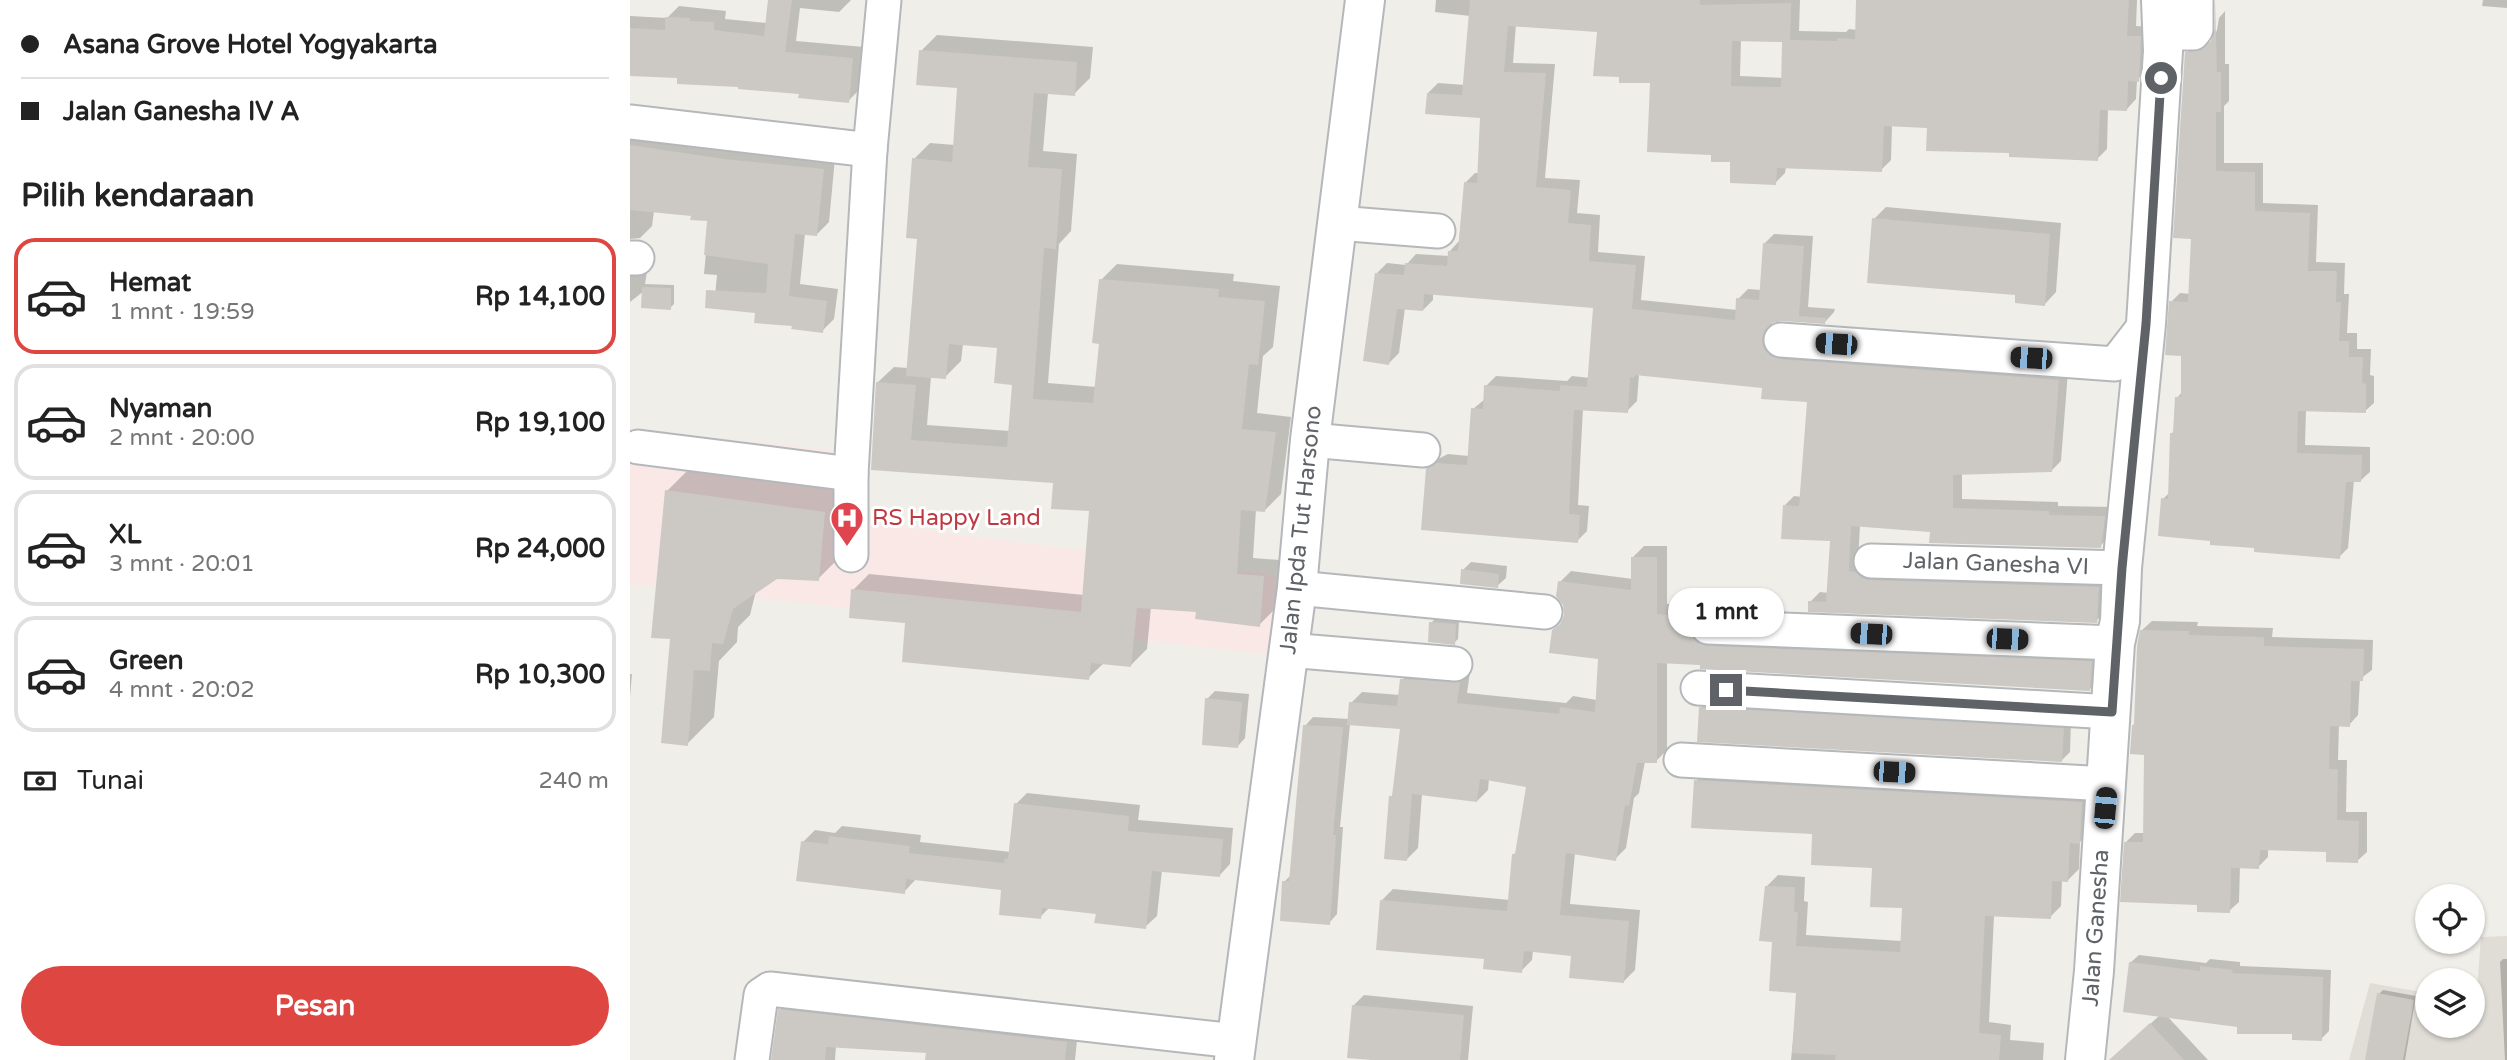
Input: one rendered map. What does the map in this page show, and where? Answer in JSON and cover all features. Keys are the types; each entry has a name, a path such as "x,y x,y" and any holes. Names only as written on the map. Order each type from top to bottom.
{"main road":[{"name":"Jalan Ipda Tut Harsono","path":"1235,1054 1297,588 1310,440 1365,0"},
{"name":"Jalan Ganesha","path":"2085,1060 2092,996 2115,643 2120,621 2122,568 2146,324 2162,16"}],"street":[{"path":"851,555 851,474 870,150 884,0"},
{"path":"2162,16 2193,33 2196,29 2196,0"},
{"path":"630,122 870,150"},
{"path":"1337,223 1438,231"},
{"path":"1781,341 2115,364 2146,324"},
{"path":"1310,440 1423,450"},
{"path":"638,447 851,474"},
{"name":"Jalan Ganesha VI","path":"1871,561 2122,568"},
{"path":"1297,588 1545,612"},
{"path":"1708,627 2115,643"},
{"path":"1288,650 1455,664"},
{"path":"1698,688 2112,712"},
{"path":"1681,760 2107,784"},
{"path":"752,1060 761,995 770,989 1235,1054"}],"shaded area":[{"name":"RS Happy Land","path":"630,429 852,452 847,520 1282,576 1275,655 630,584"},
{"path":"2507,936 2507,1060 2349,1060 2370,983 2415,991 2415,1038 2485,1038 2485,968 2479,968 2480,954 2485,954 2485,937"}],"building":[{"path":"768,0 792,0 785,52 853,58 849,103 798,98 799,94 738,87 677,84 677,78 630,76 630,28 665,30 665,17 690,18 690,21 714,22 714,30 764,36"},
{"path":"1470,0 1700,0 1700,5 1791,3 1790,40 1837,41 1837,38 1855,39 1856,0 2129,0 2127,36 2141,36 2139,82 2128,81 2127,111 2100,110 2098,161 2009,157 2009,153 1926,151 1927,128 1884,126 1882,172 1777,168 1776,185 1730,183 1730,162 1711,162 1711,155 1647,152 1650,83 1619,83 1619,77 1593,76 1597,32 1508,26 1504,72 1546,73 1536,187 1571,190 1568,223 1591,225 1589,261 1636,265 1632,309 1735,320 1736,298 1759,300 1763,243 1804,246 1799,316 1826,318 1825,324 1782,321 1772,323 1765,330 1762,339 1764,349 1771,356 1780,359 2059,380 2052,472 1953,475 1953,508 2105,516 2101,548 1929,543 1930,532 1851,526 1849,571 1870,580 2099,587 2097,623 1808,612 1808,601 1826,602 1830,541 1781,539 1783,505 1799,506 1807,402 1761,399 1762,388 1635,375 1634,378 1630,377 1628,413 1574,410 1569,514 1580,515 1578,543 1421,530 1426,469 1437,463 1467,465 1471,408 1483,409 1484,385 1560,391 1560,385 1587,387 1593,308 1424,294 1423,311 1397,309 1389,365 1363,361 1375,273 1404,275 1405,263 1447,266 1448,251 1458,251 1464,182 1477,183 1480,118 1425,114 1427,93 1462,95","holes":["1732,41 1782,42 1781,87 1731,86"]},
{"path":"2215,0 2217,72 2221,72 2221,112 2216,112 2216,171 2255,172 2255,211 2310,213 2308,271 2337,271 2336,302 2341,302 2339,341 2349,341 2349,357 2363,357 2362,383 2366,384 2366,413 2298,411 2297,453 2362,455 2361,482 2346,482 2340,559 2254,552 2254,548 2210,545 2210,541 2158,536 2161,498 2168,499 2170,433 2173,433 2175,397 2181,397 2181,356 2165,355 2169,301 2188,302 2191,239 2173,238 2185,52 2201,50 2211,41 2215,29"},
{"path":"919,50 1077,62 1075,96 1034,93 1028,167 1062,169 1056,249 1044,248 1033,399 1093,403 1099,344 1092,343 1099,279 1219,289 1218,297 1265,301 1258,365 1249,364 1242,429 1276,432 1265,512 1241,510 1237,574 1264,576 1260,627 1195,619 1196,612 1137,608 1131,667 1091,663 1089,680 902,662 905,623 849,618 851,589 1081,612 1089,511 1051,509 1053,483 871,470 876,382 916,385 911,440 1007,447 1012,385 994,383 997,348 949,344 946,379 906,376 917,239 906,238 912,158 952,162 957,88 916,85"},
{"path":"630,145 724,159 824,169 817,236 795,234 789,296 827,301 823,333 791,329 792,326 754,323 755,313 705,308 706,290 766,293 768,264 704,255 707,221 690,220 691,216 630,210"},
{"path":"1872,218 2050,234 2045,306 2015,303 2015,295 1867,283"},
{"path":"642,287 671,288 671,310 641,308"},
{"path":"665,490 825,512 819,581 777,579 733,609 723,644 712,643 710,671 694,670 688,746 661,743 670,639 651,638"},
{"path":"1631,557 1657,557 1657,614 1692,617 1689,626 1691,635 1697,643 1707,646 2092,661 2090,691 1700,669 1700,665 1657,663 1657,763 1637,763 1629,806 1625,805 1616,861 1566,853 1560,915 1629,921 1624,983 1569,978 1571,956 1524,951 1522,973 1483,969 1484,959 1376,950 1380,900 1507,911 1512,854 1515,854 1526,787 1480,779 1477,802 1412,794 1407,861 1384,859 1389,796 1392,796 1400,729 1347,725 1349,702 1397,706 1400,679 1460,682 1457,703 1559,714 1560,707 1595,712 1598,659 1549,653 1552,630 1560,624 1564,615 1563,605 1556,596 1558,581 1631,590"},
{"path":"1461,569 1499,574 1498,588 1460,584"},
{"path":"1429,622 1456,624 1455,645 1428,642"},
{"path":"2140,630 2189,631 2189,635 2264,637 2264,646 2364,649 2363,681 2351,681 2350,727 2330,726 2329,769 2338,769 2337,820 2359,821 2358,863 2326,862 2326,852 2260,850 2259,869 2231,868 2230,913 2197,912 2197,905 2120,902 2124,842 2143,842 2144,755 2130,754"},
{"path":"1205,698 1242,702 1238,748 1202,745"},
{"path":"1699,707 2064,728 2062,762 1697,742"},
{"path":"1303,725 1343,727 1333,835 1336,835 1330,925 1280,921 1282,881 1289,881"},
{"path":"1694,780 2082,802 2080,844 2070,843 2068,882 2052,881 2051,919 1985,916 1979,1033 2001,1035 1999,1060 1835,1060 1836,1055 1792,1053 1796,993 1769,991 1772,942 1759,941 1765,886 1795,887 1794,912 1798,912 1796,946 1900,952 1902,908 1870,907 1872,868 1811,865 1812,834 1691,828"},
{"path":"1014,803 1129,816 1128,831 1223,839 1220,877 1152,871 1146,929 1094,923 1096,914 1042,908 1041,919 999,915 1001,890 906,879 905,894 796,881 801,841 828,844 829,836 910,846 909,853 1004,863 1005,858 1008,859"},
{"path":"2129,962 2200,971 2200,966 2233,970 2232,973 2323,977 2322,1041 2292,1040 2292,1034 2237,1034 2237,1027 2123,1012"},
{"path":"2377,993 2414,1000 2403,1060 2365,1060"},
{"path":"1352,1005 1464,1015 1460,1060 1347,1058"},
{"path":"778,1009 1067,1042 1065,1060 925,1060 926,1053 826,1047 825,1060 771,1060"},
{"path":"2150,1023 2184,1060 2109,1060"}],"place":[{"name":"RS Happy Land","path":"847,548"}],"route":[{"path":"1726,690 2112,712 2115,643 2120,621 2122,568 2146,324 2161,78"}]}
